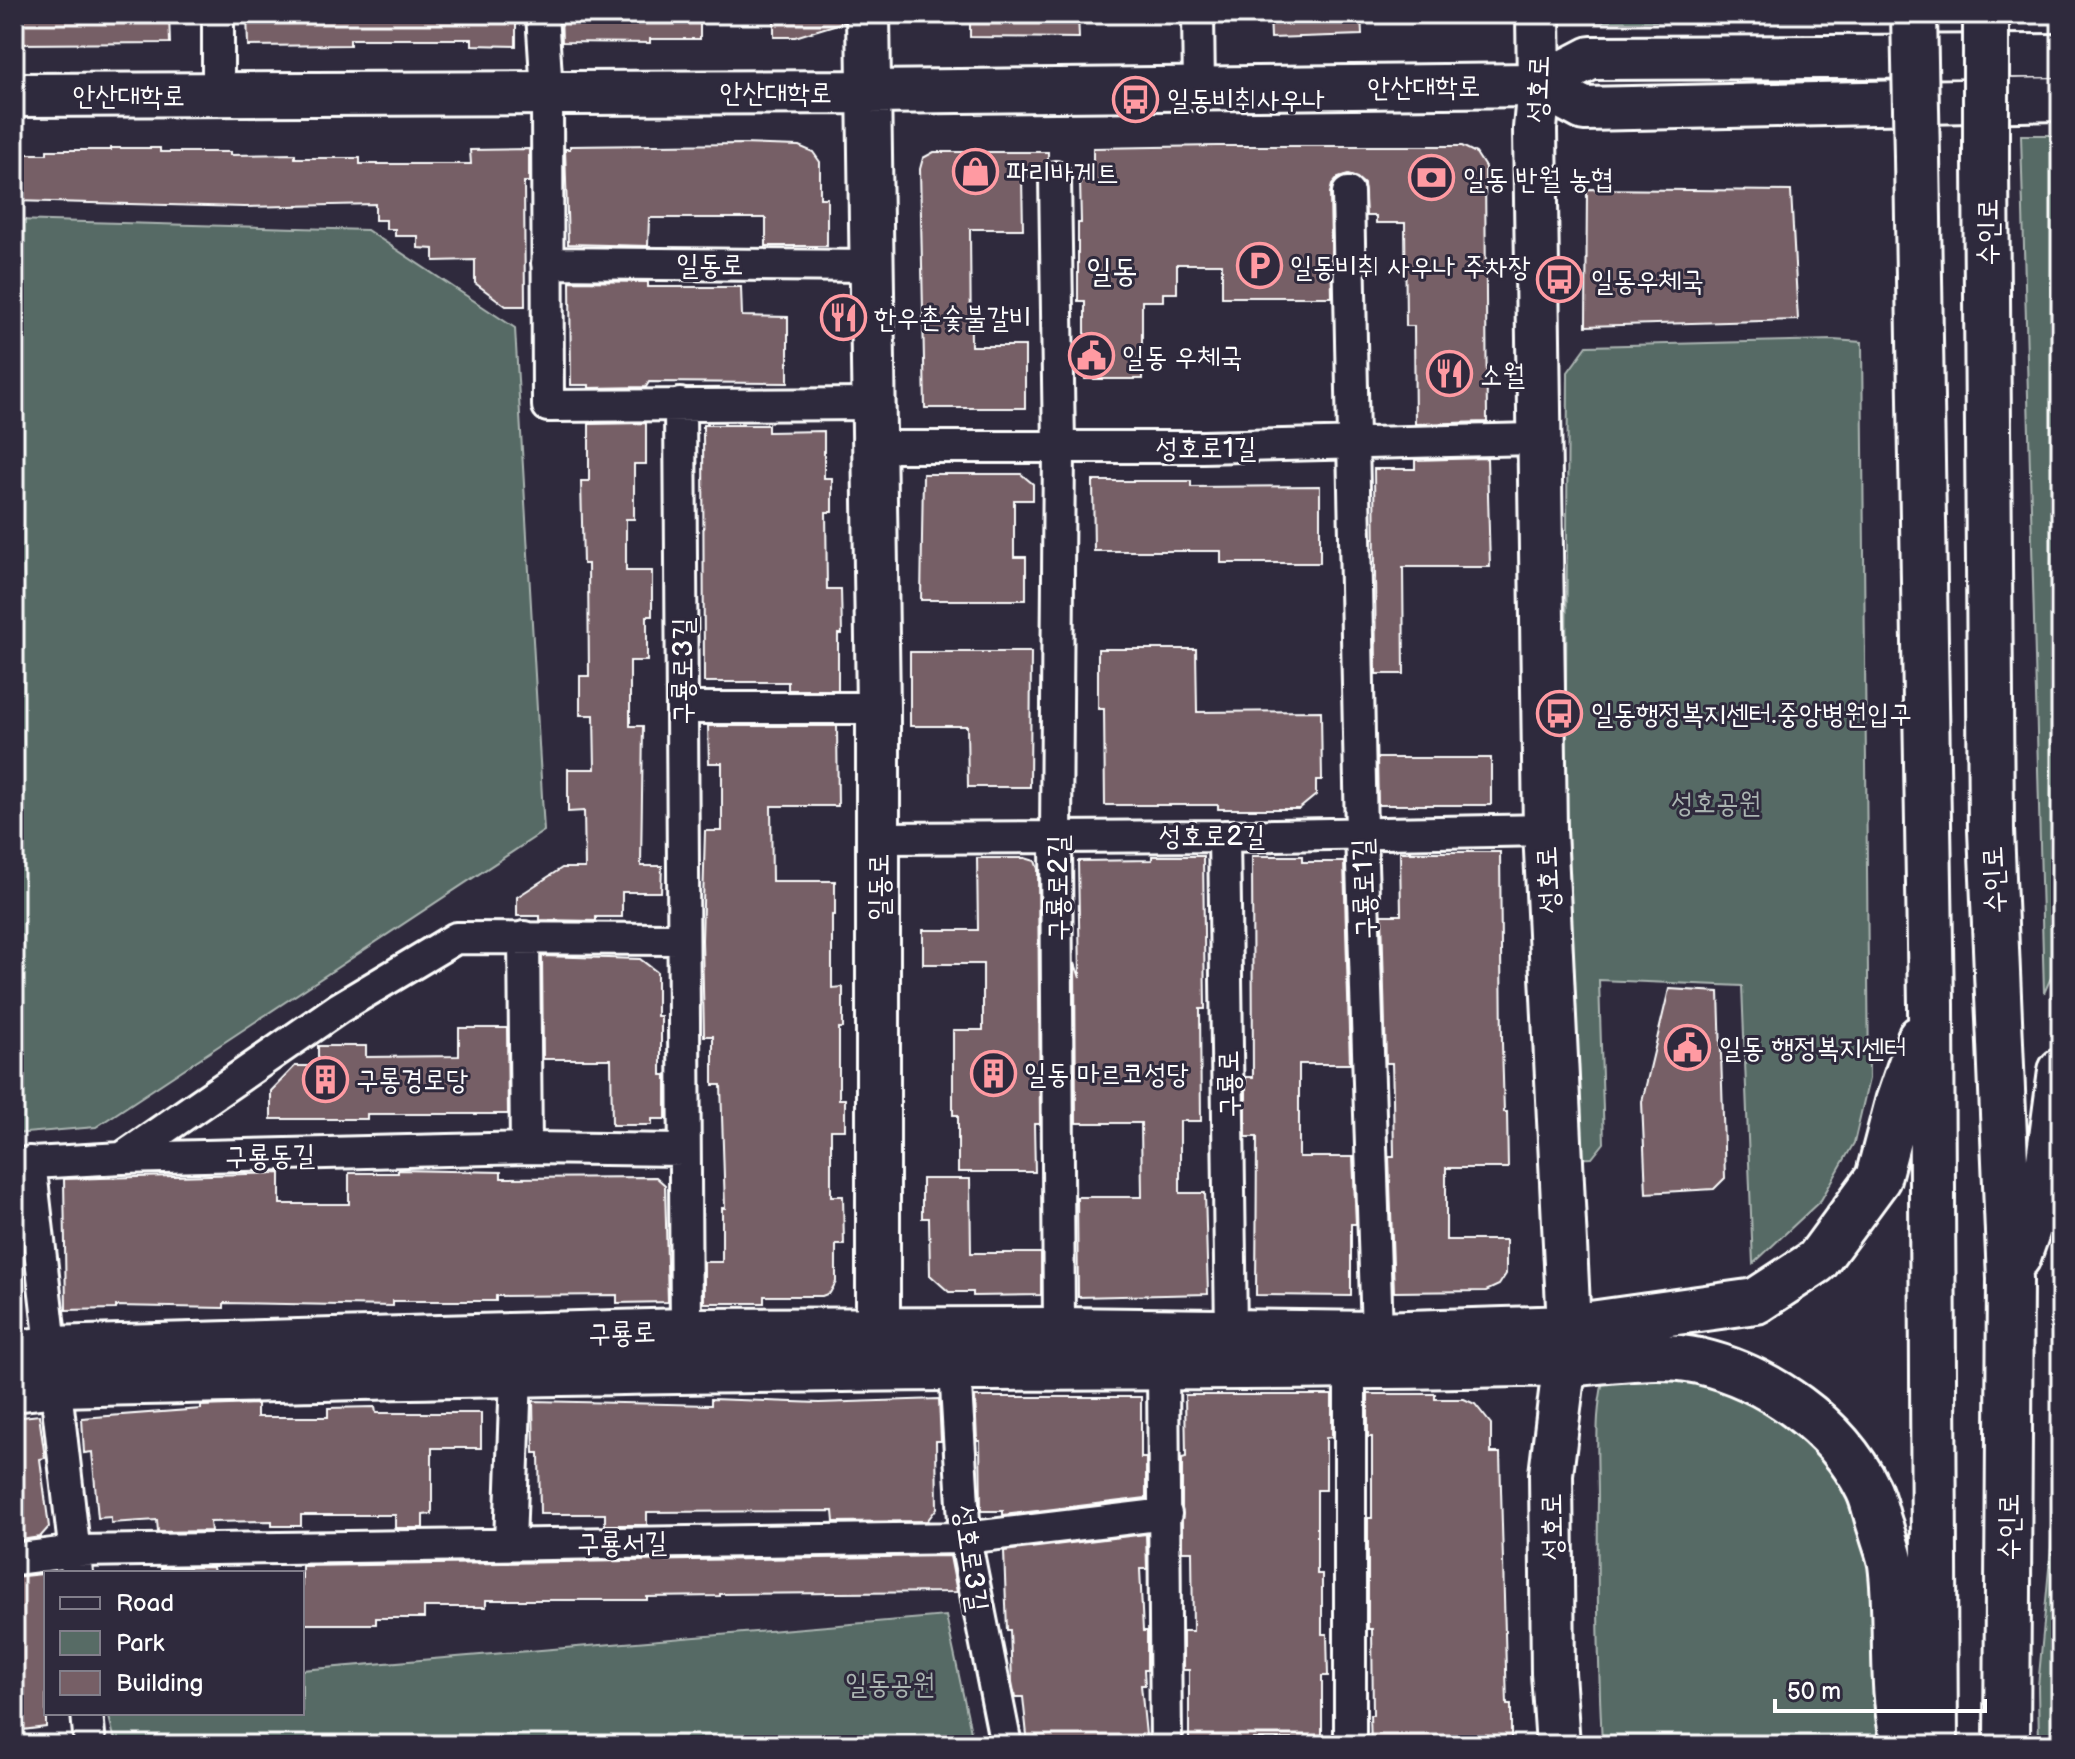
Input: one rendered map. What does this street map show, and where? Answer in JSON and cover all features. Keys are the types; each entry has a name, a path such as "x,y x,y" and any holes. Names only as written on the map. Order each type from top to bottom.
{"highway":[{"path":"1914,14 1931,1005 1935,1745"},
{"name":"수인로","path":"1986,14 1991,830 2010,1279 2007,1745"},
{"path":"1568,1345 1756,1301 1817,1261 1878,1178 1898,1102 1931,1005"},
{"path":"2010,1279 2047,1175 2061,1071"},
{"path":"1568,1345 1630,1359 1697,1361 1743,1375 1796,1406 1833,1440 1869,1490 1890,1559 1894,1588 1897,1715 1905,1745"}],"street":[{"path":"218,14 218,95"},
{"path":"542,14 547,92 548,406 873,404"},
{"name":"일동로","path":"868,14 878,708 878,1371"},
{"path":"1198,14 1199,88"},
{"name":"성호로","path":"1538,14 1539,85 1535,129 1545,830 1568,1345 1551,1474 1553,1673 1558,1745"},
{"name":"안산대학로","path":"14,95 869,92 1539,85 1591,58 2061,56"},
{"name":"안산대학로","path":"1539,85 1584,109 2061,99"},
{"path":"1055,177 1059,447"},
{"path":"1348,193 1352,445"},
{"name":"일동로","path":"547,263 873,266"},
{"name":"구룡로3길","path":"680,404 686,1330"},
{"name":"성호로1길","path":"874,447 1352,445 1538,439"},
{"name":"구룡로1길","path":"1352,445 1377,1333"},
{"name":"구룡로2길","path":"1059,447 1056,836 1059,1329"},
{"path":"683,708 878,708"},
{"name":"성호로2길","path":"878,838 1545,830"},
{"name":"구룡로","path":"1224,836 1231,1331"},
{"path":"524,937 526,1148"},
{"path":"122,1158 339,1008 456,938 682,939"},
{"name":"구룡동길","path":"22,1163 526,1148 683,1150"},
{"path":"22,1163 40,1362 77,1562"},
{"name":"구룡로","path":"14,1390 40,1362 686,1330 879,1328 1377,1333 1568,1345"},
{"name":"구룡로","path":"40,1362 516,1374 1350,1369 1568,1345"},
{"name":"성호로3길","path":"955,1369 965,1538 1006,1745"},
{"path":"1163,1369 1166,1745"},
{"path":"1350,1369 1350,1745"},
{"path":"510,1543 516,1374"},
{"name":"구룡서길","path":"14,1559 77,1562 510,1543 965,1538 1166,1514"},
{"path":"87,1715 90,1745"}],"green space":[{"path":"1591,14 1851,14 1851,19 1595,22"},
{"path":"2021,135 2061,135 2061,956 2044,993"},
{"path":"14,220 367,230 515,328 544,831 96,1127 14,1134"},
{"name":"성호공원","path":"1833,340 1862,342 1869,1079 1854,1143 1821,1200 1753,1264 1742,986 1599,980 1604,1143 1592,1158 1563,1159 1568,372 1587,346"},
{"path":"2061,1209 2061,1745 2039,1745 2038,1687 2054,1515"},
{"path":"1608,1364 1740,1385 1831,1450 1889,1589 1888,1745 1602,1745 1597,1430 1600,1396"},
{"name":"일동공원","path":"946,1616 974,1745 116,1745 108,1715 304,1715 304,1670"}],"building":[{"path":"14,14 169,14 170,43 14,44"},
{"path":"247,14 516,14 516,46 472,45 472,39 350,39 350,45 248,46"},
{"path":"561,14 700,14 700,39 650,39 650,43 562,42"},
{"path":"774,14 844,14 844,22 795,37 774,37"},
{"path":"970,14 1078,14 1079,38 970,37"},
{"path":"1270,14 1361,14 1362,35 1271,38"},
{"path":"570,146 799,146 813,152 820,162 820,198 827,198 827,246 766,246 766,218 649,218 648,246 568,244 565,149 570,149"},
{"path":"1462,146 1476,153 1485,167 1487,422 1415,424 1414,326 1406,326 1405,223 1376,223 1376,216 1366,216 1364,184 1348,175 1338,178 1330,193 1332,297 1222,297 1222,264 1177,264 1177,293 1163,293 1163,301 1142,301 1142,379 1085,379 1085,301 1078,301 1078,223 1081,223 1080,180 1093,180 1093,148"},
{"path":"111,148 230,152 230,155 295,154 295,158 360,158 360,164 471,164 470,150 529,149 529,182 524,182 525,306 506,306 475,283 475,260 434,261 434,249 418,248 418,236 395,236 395,229 386,229 386,220 375,220 375,204 245,207 14,201 14,154"},
{"path":"934,152 1048,152 1048,161 1040,168 1037,177 1022,177 1023,229 970,229 971,346 1025,346 1025,408 925,408 920,169 923,158"},
{"path":"1587,189 1791,191 1798,320 1586,326"},
{"path":"570,281 648,282 648,287 741,287 742,316 788,317 788,383 649,382 646,387 589,388 589,385 571,385"},
{"path":"646,423 646,464 634,464 634,519 626,519 626,571 652,571 652,616 647,616 647,661 630,661 630,726 643,726 641,866 662,866 661,892 622,892 622,917 596,917 596,921 540,920 540,916 517,916 517,897 562,868 585,868 584,811 568,812 568,769 595,769 594,715 580,715 580,676 589,676 588,564 583,564 581,481 589,481 589,424"},
{"path":"703,425 768,425 768,432 824,431 824,478 832,478 832,512 826,512 827,589 841,589 838,690 788,690 788,682 704,682"},
{"path":"1487,458 1490,567 1403,567 1404,674 1376,674 1374,469 1415,469 1415,460"},
{"path":"923,474 1021,474 1033,484 1033,500 1014,500 1014,557 1026,557 1026,600 921,600"},
{"path":"1093,481 1191,481 1191,487 1320,486 1320,563 1221,563 1221,551 1094,551"},
{"path":"1098,649 1196,649 1197,712 1321,711 1322,780 1316,780 1316,795 1299,809 1105,805 1104,709 1098,709"},
{"path":"910,652 1031,652 1030,787 968,787 967,726 910,726"},
{"path":"708,726 837,726 838,806 771,806 772,881 835,881 832,988 843,987 843,1028 839,1028 839,1099 845,1099 845,1130 831,1130 831,1196 843,1196 844,1245 836,1245 836,1282 830,1293 822,1296 764,1296 764,1303 704,1303 704,1262 722,1262 722,1208 725,1208 721,1085 713,1085 713,1036 704,1036 702,940 705,831 722,831 722,763 709,763"},
{"path":"1377,758 1491,758 1491,805 1378,805"},
{"path":"1400,852 1500,852 1502,1043 1508,1168 1446,1168 1446,1240 1506,1240 1506,1274 1499,1285 1486,1291 1394,1292 1389,1157 1394,1157 1392,1063 1386,1063 1382,915 1401,915"},
{"path":"1152,856 1203,856 1205,1009 1200,1009 1201,1121 1180,1121 1180,1193 1205,1193 1208,1294 1078,1297 1077,1197 1142,1197 1141,1123 1076,1123 1075,963 1080,978 1078,861 1152,860"},
{"path":"1252,856 1302,856 1302,862 1344,862 1350,1064 1299,1064 1299,1157 1353,1157 1356,1224 1351,1224 1351,1296 1256,1295 1257,1137 1246,1137 1246,1077 1253,1077"},
{"path":"977,858 1025,858 1035,861 1038,869 1040,1124 1034,1124 1035,1172 958,1172 958,1115 953,1115 953,1030 983,1030 983,964 923,964 923,930 978,930"},
{"path":"542,956 640,959 657,972 661,1075 666,1075 666,1119 652,1119 652,1125 612,1125 611,1059 543,1059"},
{"name":"일동 행정복지센터","path":"1669,989 1719,992 1725,1178 1714,1189 1646,1193 1642,1102"},
{"path":"459,1028 507,1028 508,1114 367,1114 367,1119 271,1119 271,1091 295,1066 318,1066 318,1046 366,1046 366,1057 459,1056"},
{"path":"398,1170 501,1172 501,1178 656,1177 665,1185 668,1302 617,1303 617,1295 496,1296 496,1301 393,1301 393,1306 224,1303 224,1308 116,1306 116,1309 66,1310 64,1179 280,1173 280,1204 349,1204 349,1173 398,1173"},
{"path":"922,1179 970,1179 971,1253 1041,1253 1041,1295 973,1296 973,1292 949,1292 930,1275 929,1218 922,1218"},
{"path":"1368,1394 1435,1394 1435,1399 1464,1399 1475,1404 1491,1424 1491,1453 1500,1453 1507,1705 1511,1705 1511,1745 1371,1745 1372,1629 1368,1629 1368,1518 1372,1518 1372,1437 1368,1437"},
{"path":"1185,1395 1332,1395 1332,1437 1326,1438 1326,1490 1317,1490 1317,1574 1322,1574 1322,1634 1327,1634 1328,1676 1322,1676 1322,1739 1253,1739 1253,1745 1189,1745 1189,1670 1183,1670 1183,1631 1193,1631 1192,1551 1182,1551"},
{"path":"975,1397 1141,1397 1141,1458 1146,1458 1146,1498 1003,1515 1003,1511 981,1511 980,1441 977,1441"},
{"path":"711,1399 819,1403 939,1399 941,1441 936,1441 937,1508 927,1521 834,1522 833,1511 647,1512 647,1525 605,1525 605,1514 540,1514 539,1453 534,1453 533,1401 711,1405"},
{"path":"257,1404 257,1417 328,1417 328,1408 375,1407 376,1413 481,1413 481,1448 432,1448 432,1514 423,1515 423,1528 395,1528 395,1515 301,1515 301,1526 272,1526 272,1521 210,1522 211,1531 158,1532 157,1520 111,1523 111,1517 98,1518 92,1452 84,1453 82,1418 201,1409 201,1406"},
{"path":"39,1415 45,1458 40,1459 49,1527 40,1537 14,1541 14,1418"},
{"path":"1146,1534 1147,1569 1140,1569 1143,1631 1147,1631 1147,1670 1144,1670 1145,1685 1141,1685 1147,1745 1028,1745 1023,1697 1015,1697 1012,1682 1004,1551"},
{"path":"950,1556 957,1592 720,1594 647,1597 647,1600 486,1600 486,1607 424,1607 424,1618 376,1618 376,1624 304,1624 302,1566"},
{"path":"213,1567 214,1571 161,1571 161,1568"},
{"path":"44,1574 46,1727 14,1731 14,1577"}],"place":[{"name":"일동비취사우나","path":"1136,99"},
{"name":"파리바게트","path":"975,172"},
{"name":"일동 반월 농협","path":"1432,178"},
{"name":"일동비취 사우나 주차장","path":"1259,266"},
{"name":"일동우체국","path":"1560,280"},
{"name":"한우촌숯불갈비","path":"843,317"},
{"name":"일동 우체국","path":"1091,356"},
{"name":"소월","path":"1449,374"},
{"name":"일동행정복지센터.중앙병원입구","path":"1560,713"},
{"name":"일동 행정복지센터","path":"1688,1047"},
{"name":"일동 마르코성당","path":"993,1073"},
{"name":"구롱경로당","path":"325,1079"}],"district":[{"name":"일동","path":"1112,270"}]}
